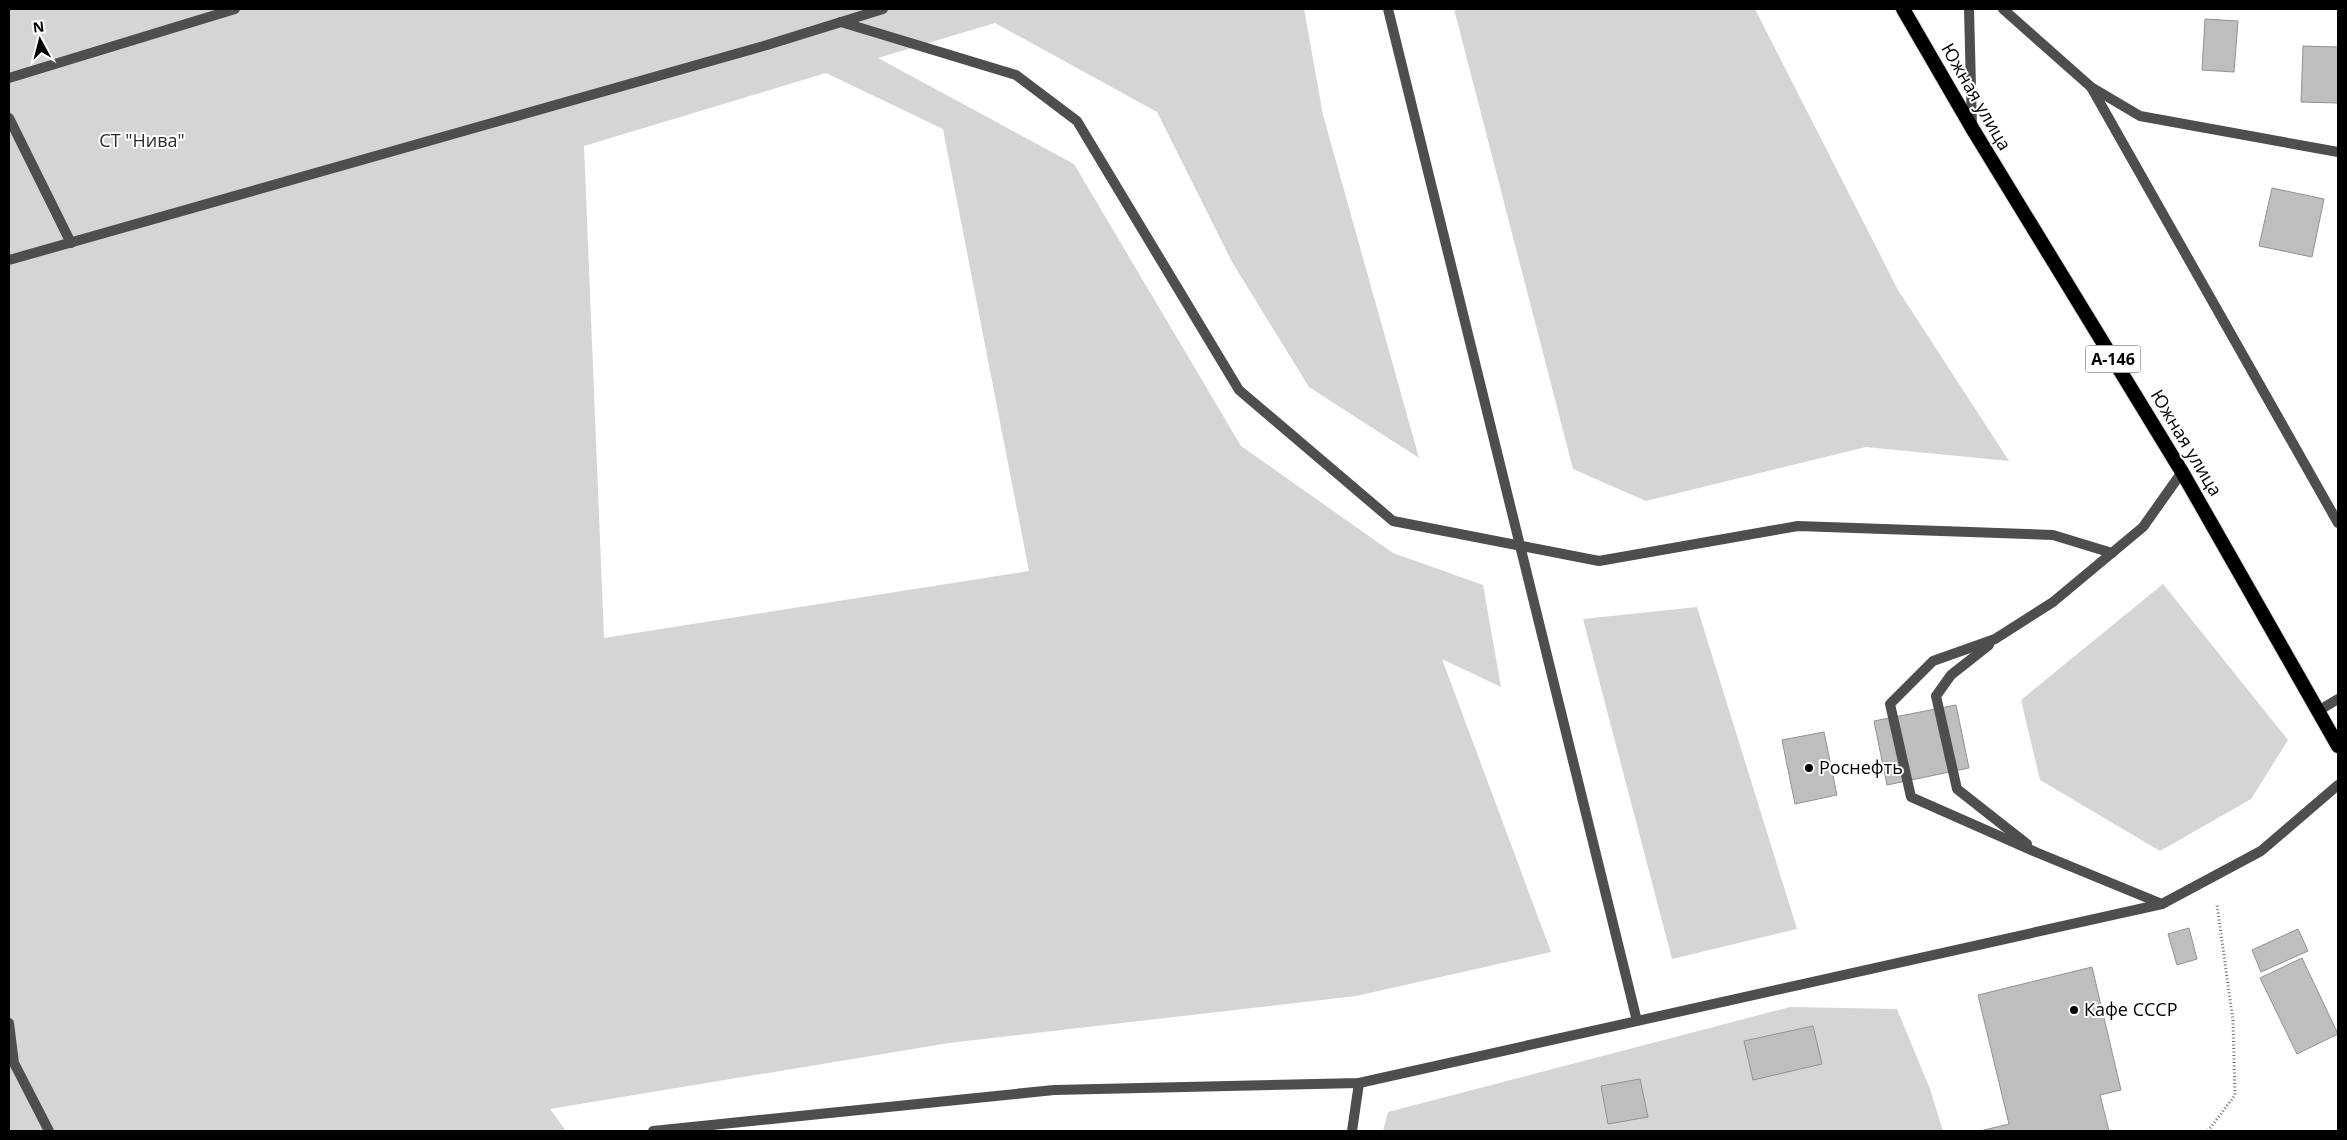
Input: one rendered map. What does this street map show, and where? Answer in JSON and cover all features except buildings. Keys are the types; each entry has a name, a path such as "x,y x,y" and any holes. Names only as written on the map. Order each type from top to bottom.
{"highway":[{"name":"Южная улица","path":"1903,9 1972,128 2182,472 2338,746"}],"street":[{"path":"9,78 235,9"},
{"path":"9,260 748,51 883,9"},
{"path":"1388,9 1637,1021"},
{"path":"1969,9 1972,128"},
{"path":"2003,9 2092,87 2140,116 2338,152"},
{"path":"841,22 1016,75 1077,121 1239,390 1393,521 1599,561 1798,526 2053,535 2112,552"},
{"path":"2092,87 2338,523"},
{"path":"9,118 72,243"},
{"path":"2038,853 1957,789 1936,696 1951,675 1995,639 2053,602 2143,527 2182,472"},
{"path":"1995,639 1933,661 1890,704 1911,797 2038,853 2162,904"},
{"path":"2318,711 2338,699"},
{"path":"653,1131 1054,1090 1359,1083 2162,904 2261,851 2338,785"},
{"path":"9,1023 14,1063 49,1131"},
{"path":"1352,1131 1359,1083"}],"path":[{"path":"2208,1131 2235,1095 2234,1021 2213,877"}],"green space":[{"name":"СТ \"Нива\"","path":"9,9 1304,9 1323,115 1419,458 1309,387 1232,262 1157,112 995,23 878,58 1074,164 1241,446 1393,553 1483,585 1501,687 1442,659 1551,952 1356,996 949,1043 550,1109 566,1131 9,1131","holes":["826,73 943,129 1029,571 604,638 584,146"]},
{"path":"1454,9 1755,9 1898,290 2009,461 1866,447 1646,501 1573,469"},
{"path":"2163,584 2288,740 2251,799 2160,851 2040,780 2021,700"},
{"path":"1697,607 1797,929 1672,959 1583,619"},
{"path":"1790,1007 1897,1009 1930,1089 1943,1131 1383,1131 1388,1112"}],"place":[{"name":"Роснефть","path":"1809,768"},
{"name":"Кафе СССР","path":"2074,1010"}]}
